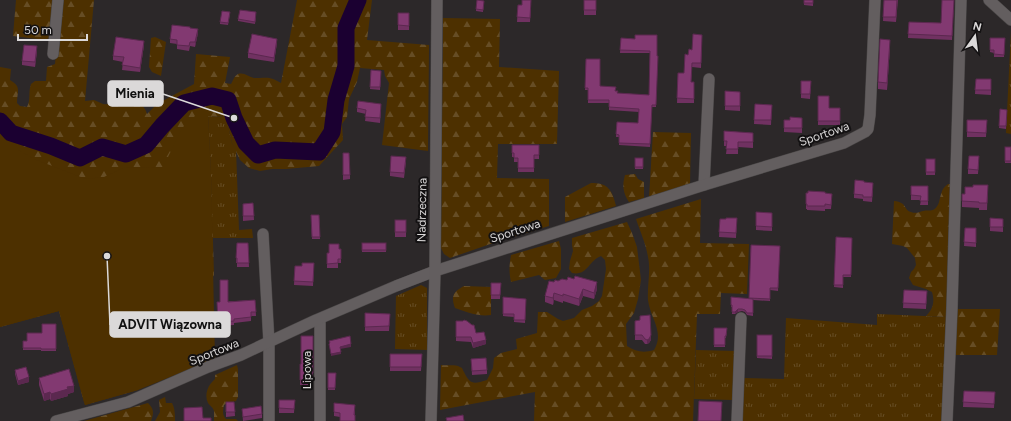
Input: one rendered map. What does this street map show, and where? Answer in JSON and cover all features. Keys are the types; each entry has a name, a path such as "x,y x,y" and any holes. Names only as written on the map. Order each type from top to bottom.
{"street":[{"path":"53,54 58,0"},
{"name":"Nadrzeczna","path":"431,421 435,271 437,0"},
{"name":"Sportowa","path":"56,421 128,402 208,367 269,343 396,286 435,271 844,142 865,132 868,129 870,114 875,0"},
{"path":"947,421 961,0"},
{"path":"989,0 1011,20"},
{"path":"704,185 709,79"},
{"path":"263,234 269,343 268,421"},
{"path":"737,421 741,318"},
{"name":"Lipowa","path":"320,319 320,421"}],"green space":[{"path":"16,0 54,0 51,36 46,40 13,36"},
{"path":"61,0 94,0 85,101 94,100 103,104 134,102 140,104 147,114 157,104 194,84 196,54 230,57 225,83 231,84 238,74 244,74 254,78 271,78 281,83 297,0 372,0 367,40 429,45 428,151 382,145 389,83 385,76 384,70 360,68 357,82 349,99 347,117 342,124 343,140 319,166 260,171 249,168 240,160 232,143 226,117 208,116 214,275 138,390 85,405 59,311 0,327 0,67 11,69 10,80 16,85 18,90 17,103 20,106 27,107 31,84 35,81 46,81 47,67 55,64"},
{"path":"443,18 500,19 499,67 559,71 557,144 498,144 497,178 549,179 549,226 450,258 444,254 441,248"},
{"path":"1011,30 1011,134 1006,133"},
{"path":"155,37 166,42 161,76 152,72 149,67 151,38"},
{"path":"195,116 208,116 211,175 215,359 138,390 85,405 59,311 0,327 0,135 17,149 34,159 86,179 104,177 123,168 163,167 183,127"},
{"path":"208,116 226,117 232,143 236,150 239,230 252,229 253,238 212,238"},
{"path":"653,132 691,133 690,185 649,197"},
{"path":"635,174 638,179 644,182 644,198 629,202 624,192 624,179 625,175"},
{"path":"591,183 604,185 607,187 612,193 616,206 565,222 565,197"},
{"path":"948,184 952,184 948,317 926,316 933,305 932,292 913,285 909,278 916,265 915,258 907,248 892,244 894,201 902,203 908,211 913,213 933,210 938,205 942,190"},
{"path":"701,199 700,243 749,244 747,294 721,293 720,314 697,314 693,421 534,421 535,392 440,410 441,365 461,367 468,379 476,383 487,380 493,368 494,358 501,353 517,349 516,339 537,333 538,312 547,312 563,321 574,318 582,310 599,301 602,296 606,269 605,260 601,256 593,261 585,270 572,273 569,269 573,251 572,238 627,222 637,247 641,280 634,313 626,324 627,346 634,350 640,351 654,350 658,337 656,325 648,300 649,262 646,247 636,219"},
{"path":"559,241 561,249 561,269 556,278 545,280 539,275 511,282 511,255"},
{"path":"421,285 427,288 427,350 395,349 396,296"},
{"path":"464,286 491,287 491,315 477,315 455,308 453,297 455,292"},
{"path":"955,309 1000,309 997,355 953,355"},
{"path":"877,314 948,317 943,421 741,421 743,378 784,379 786,318 877,325"},
{"path":"696,350 735,351 733,400 694,399"},
{"path":"237,365 238,397 236,401 224,405 223,412 226,419 236,419 238,421 214,421 214,411 208,403 206,396 207,390 215,379 215,375"},
{"path":"165,397 166,403 172,403 173,405 175,421 155,421 160,412 159,400"},
{"path":"148,403 153,411 151,421 84,421"}],"building":[{"path":"477,0 484,1 483,10 476,9"},
{"path":"522,0 531,0 530,18 517,17 518,5 522,5"},
{"path":"584,0 596,0 596,10 584,10"},
{"path":"804,0 813,0 813,3 804,3"},
{"path":"884,0 897,0 896,17 883,17"},
{"path":"942,0 954,0 952,36 908,34 909,22 941,23"},
{"path":"240,10 256,12 255,22 238,19"},
{"path":"222,11 230,12 228,23 220,22"},
{"path":"398,13 409,13 409,26 398,25"},
{"path":"172,25 198,29 195,42 190,42 189,46 177,45 177,40 170,39"},
{"path":"252,34 277,39 274,58 248,53"},
{"path":"693,34 702,35 701,63 692,63 691,82 694,82 694,99 677,98 678,73 684,73 685,54 688,55 689,49 692,50"},
{"path":"635,35 657,35 658,56 656,105 652,105 650,144 619,143 619,135 616,134 617,122 638,123 639,109 609,107 609,100 588,100 588,88 585,88 586,59 600,59 600,86 616,87 615,91 618,91 617,93 649,95 650,51 620,50 621,38 635,39"},
{"path":"116,37 144,41 140,68 122,65 124,57 113,56"},
{"path":"990,38 1005,38 1004,55 994,54 994,50 990,50"},
{"path":"880,39 890,40 887,83 878,82"},
{"path":"24,45 37,46 35,62 22,61"},
{"path":"371,70 381,71 380,87 370,87"},
{"path":"976,79 991,79 991,90 975,90"},
{"path":"801,81 811,81 810,94 801,94"},
{"path":"725,91 740,92 740,106 725,106"},
{"path":"818,96 829,96 829,108 840,108 840,121 818,121"},
{"path":"358,101 381,104 380,118 365,117 366,110 357,108"},
{"path":"755,104 772,105 771,120 754,120"},
{"path":"1000,109 1007,110 1006,126 999,126"},
{"path":"790,117 802,118 802,128 784,128 784,120 790,120"},
{"path":"967,120 987,120 986,133 967,132"},
{"path":"724,131 753,133 753,142 738,142 738,149 726,149 727,141 724,141"},
{"path":"512,145 539,145 539,155 534,155 534,168 518,168 518,158 514,158 514,153 512,153"},
{"path":"1005,147 1011,147 1011,161 1005,161"},
{"path":"343,153 349,153 350,175 343,175"},
{"path":"391,156 406,157 404,173 390,172"},
{"path":"969,156 979,156 978,170 968,169"},
{"path":"635,158 643,158 643,167 635,167"},
{"path":"926,159 935,159 935,172 926,172"},
{"path":"855,180 873,183 872,197 863,197 863,195 854,194"},
{"path":"973,185 988,185 987,203 962,201 962,194 965,194 965,187 973,187"},
{"path":"911,186 928,186 928,201 920,201 921,196 911,195"},
{"path":"808,191 832,194 831,205 825,204 825,206 807,206 806,193 808,193"},
{"path":"253,203 254,216 243,216 243,204"},
{"path":"756,212 772,213 772,227 756,226"},
{"path":"311,215 319,215 320,237 312,237"},
{"path":"737,218 736,233 719,232 720,219"},
{"path":"990,218 1003,219 1003,227 990,227"},
{"path":"395,220 406,220 406,232 395,232"},
{"path":"965,228 976,228 976,243 964,242"},
{"path":"836,237 852,238 851,275 843,275 843,285 834,285"},
{"path":"237,243 248,243 249,263 237,263"},
{"path":"362,243 386,243 386,250 362,250"},
{"path":"329,244 339,244 339,249 341,249 341,259 338,259 338,263 327,264"},
{"path":"751,245 780,246 778,288 770,288 770,299 749,298"},
{"path":"302,263 314,263 313,282 294,281 295,266 302,266"},
{"path":"575,276 597,282 594,293 583,289 579,299 554,293 553,298 545,296 549,281 554,282 555,280 558,281 562,279 567,280 568,277 574,279"},
{"path":"220,280 228,280 228,302 255,300 256,312 251,312 251,317 234,319 234,321 218,322 217,302 220,302"},
{"path":"491,283 501,283 500,295 491,295"},
{"path":"904,290 927,291 926,304 903,303"},
{"path":"503,297 526,299 525,320 514,320 514,314 503,314"},
{"path":"731,297 753,299 753,313 747,313 742,309 732,312"},
{"path":"365,313 390,314 389,326 365,327"},
{"path":"650,315 651,335 647,340 642,335 635,335 635,321 640,320 640,316"},
{"path":"464,320 474,325 476,333 484,332 486,340 473,343 471,337 456,337 456,321"},
{"path":"42,324 56,324 56,349 23,348 23,341 27,341 27,333 42,333"},
{"path":"714,328 727,328 725,345 714,345"},
{"path":"757,335 772,335 772,356 757,356"},
{"path":"301,336 313,336 313,373 311,373 311,380 300,380"},
{"path":"350,336 351,344 340,347 341,352 331,354 329,341"},
{"path":"390,354 422,354 421,367 390,367"},
{"path":"486,358 487,370 472,371 471,359"},
{"path":"26,367 29,377 18,381 15,370"},
{"path":"69,369 74,386 67,387 68,389 51,394 50,392 44,394 39,378"},
{"path":"328,373 336,373 335,388 328,388"},
{"path":"964,391 995,392 994,404 963,402"},
{"path":"279,400 295,400 294,409 279,408"},
{"path":"699,401 722,402 721,421 698,421"},
{"path":"226,402 234,402 235,412 226,412"},
{"path":"334,403 355,405 355,421 340,421 340,413 334,412"},
{"path":"261,406 262,414 243,417 242,409"},
{"path":"202,407 203,418 211,418 211,421 184,421 184,408"},
{"path":"463,415 464,421 447,421 446,418"}],"waterway":[{"path":"0,121 11,133 51,146 80,158 102,147 126,154 146,145 184,103 212,96 228,100 234,118 246,143 258,155 275,150 319,152 332,132 336,100 346,66 346,28 358,0"}],"place":[{"name":"Mienia","path":"234,118"},
{"name":"ADVIT Wiązowna","path":"107,256"}]}
